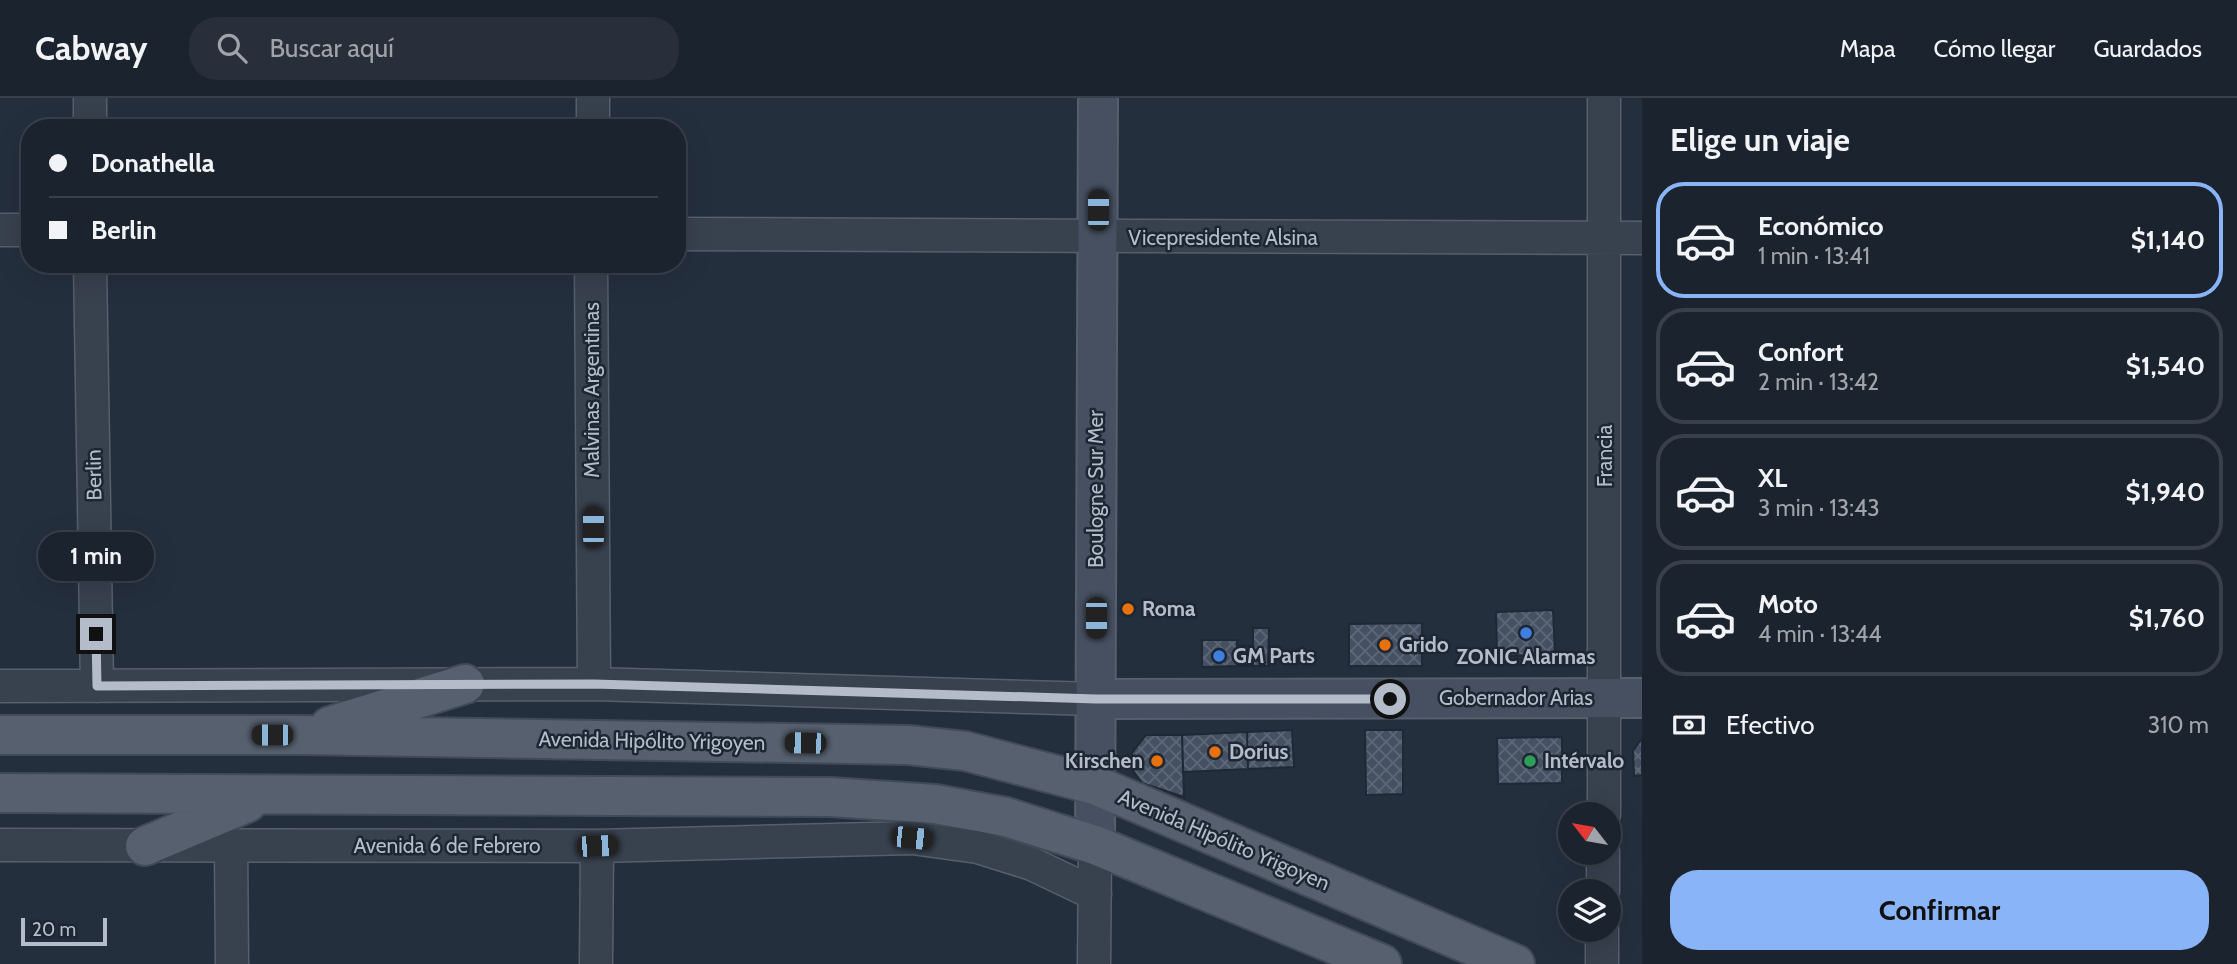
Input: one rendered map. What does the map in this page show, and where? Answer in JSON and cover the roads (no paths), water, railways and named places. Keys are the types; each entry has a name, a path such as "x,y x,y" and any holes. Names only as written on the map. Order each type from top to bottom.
{"main road":[{"path":"299,735 465,684"},
{"name":"Avenida Hipólito Yrigoyen","path":"0,735 299,735 908,745 965,751 1095,785 1515,964"},
{"path":"0,793 262,797 873,798 935,804 1006,817 1095,845 1382,964"},
{"path":"145,846 262,797"}],"street":[{"path":"90,98 90,119"},
{"path":"593,98 593,119"},
{"name":"Boulogne Sur Mer","path":"1094,964 1098,98"},
{"name":"Francia","path":"1604,98 1604,238 1623,698 1606,802"},
{"path":"0,230 21,230"},
{"name":"Vicepresidente Alsina","path":"686,233 1098,238 1642,238"},
{"name":"Berlin","path":"90,273 97,686"},
{"name":"Malvinas Argentinas","path":"591,273 594,684"},
{"path":"0,686 594,684 1096,699"},
{"name":"Gobernador Arias","path":"1096,699 1623,698"},
{"name":"Avenida 6 de Febrero","path":"0,845 597,846 912,838 978,847 1032,864 1095,894"},
{"path":"231,846 232,964"},
{"path":"596,964 597,846"},
{"path":"1602,942 1602,964"}],"place":[{"name":"Roma","path":"1128,609"},
{"name":"ZONIC Alarmas","path":"1526,633"},
{"name":"Grido","path":"1385,645"},
{"name":"GM Parts","path":"1219,656"},
{"name":"Dorius","path":"1215,752"},
{"name":"Kirschen","path":"1157,761"},
{"name":"Intérvalo","path":"1530,761"}]}
